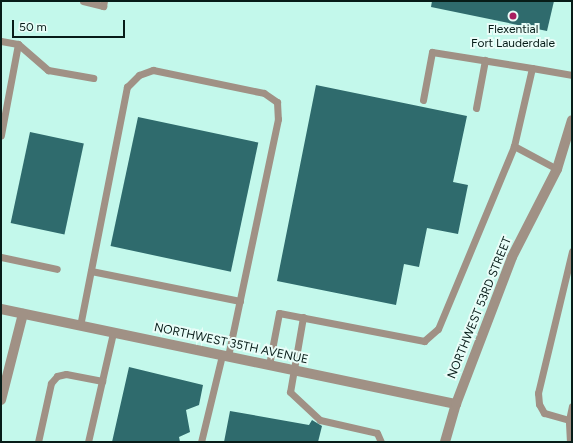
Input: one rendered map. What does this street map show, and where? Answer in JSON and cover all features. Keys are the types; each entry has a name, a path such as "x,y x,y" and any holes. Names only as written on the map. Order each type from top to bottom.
{"street":[{"name":"NORTHWEST 53RD STREET","path":"445,442 456,404 512,257 557,170 571,126"},
{"name":"NORTHWEST 35TH AVENUE","path":"1,309 456,404"},
{"path":"1,397 23,314"}],"lane":[{"path":"83,1 103,6 104,1"},
{"path":"1,41 18,44 48,70 93,78"},
{"path":"1,135 18,44"},
{"path":"423,100 432,52 572,75"},
{"path":"476,108 485,60"},
{"path":"269,365 279,313 424,341 438,329 514,146 532,68"},
{"path":"80,326 127,87 138,75 153,70 264,93 277,102 278,119 240,301 201,442"},
{"path":"514,146 557,170"},
{"path":"569,420 544,413 539,404 538,393 572,251"},
{"path":"1,257 57,269"},
{"path":"90,271 240,301"},
{"path":"303,317 290,392 320,420 378,433 381,442"},
{"path":"88,442 113,333"},
{"path":"38,442 51,383 57,376 66,374 102,380"},
{"path":"570,442 569,420 572,406"}],"building":[{"name":"Flexential Fort Lauderdale","path":"432,1 554,1 547,31 431,7"},
{"path":"316,85 467,116 453,182 468,185 458,234 427,228 419,267 404,264 396,305 277,281"},
{"path":"138,117 258,143 231,272 111,246"},
{"path":"30,132 84,143 64,234 11,223"},
{"path":"129,367 203,385 199,405 186,410 190,432 179,437 180,442 112,442"},
{"path":"230,411 309,425 312,420 322,426 318,442 224,442"}],"place":[{"name":"Flexential Fort Lauderdale","path":"513,16"}]}
